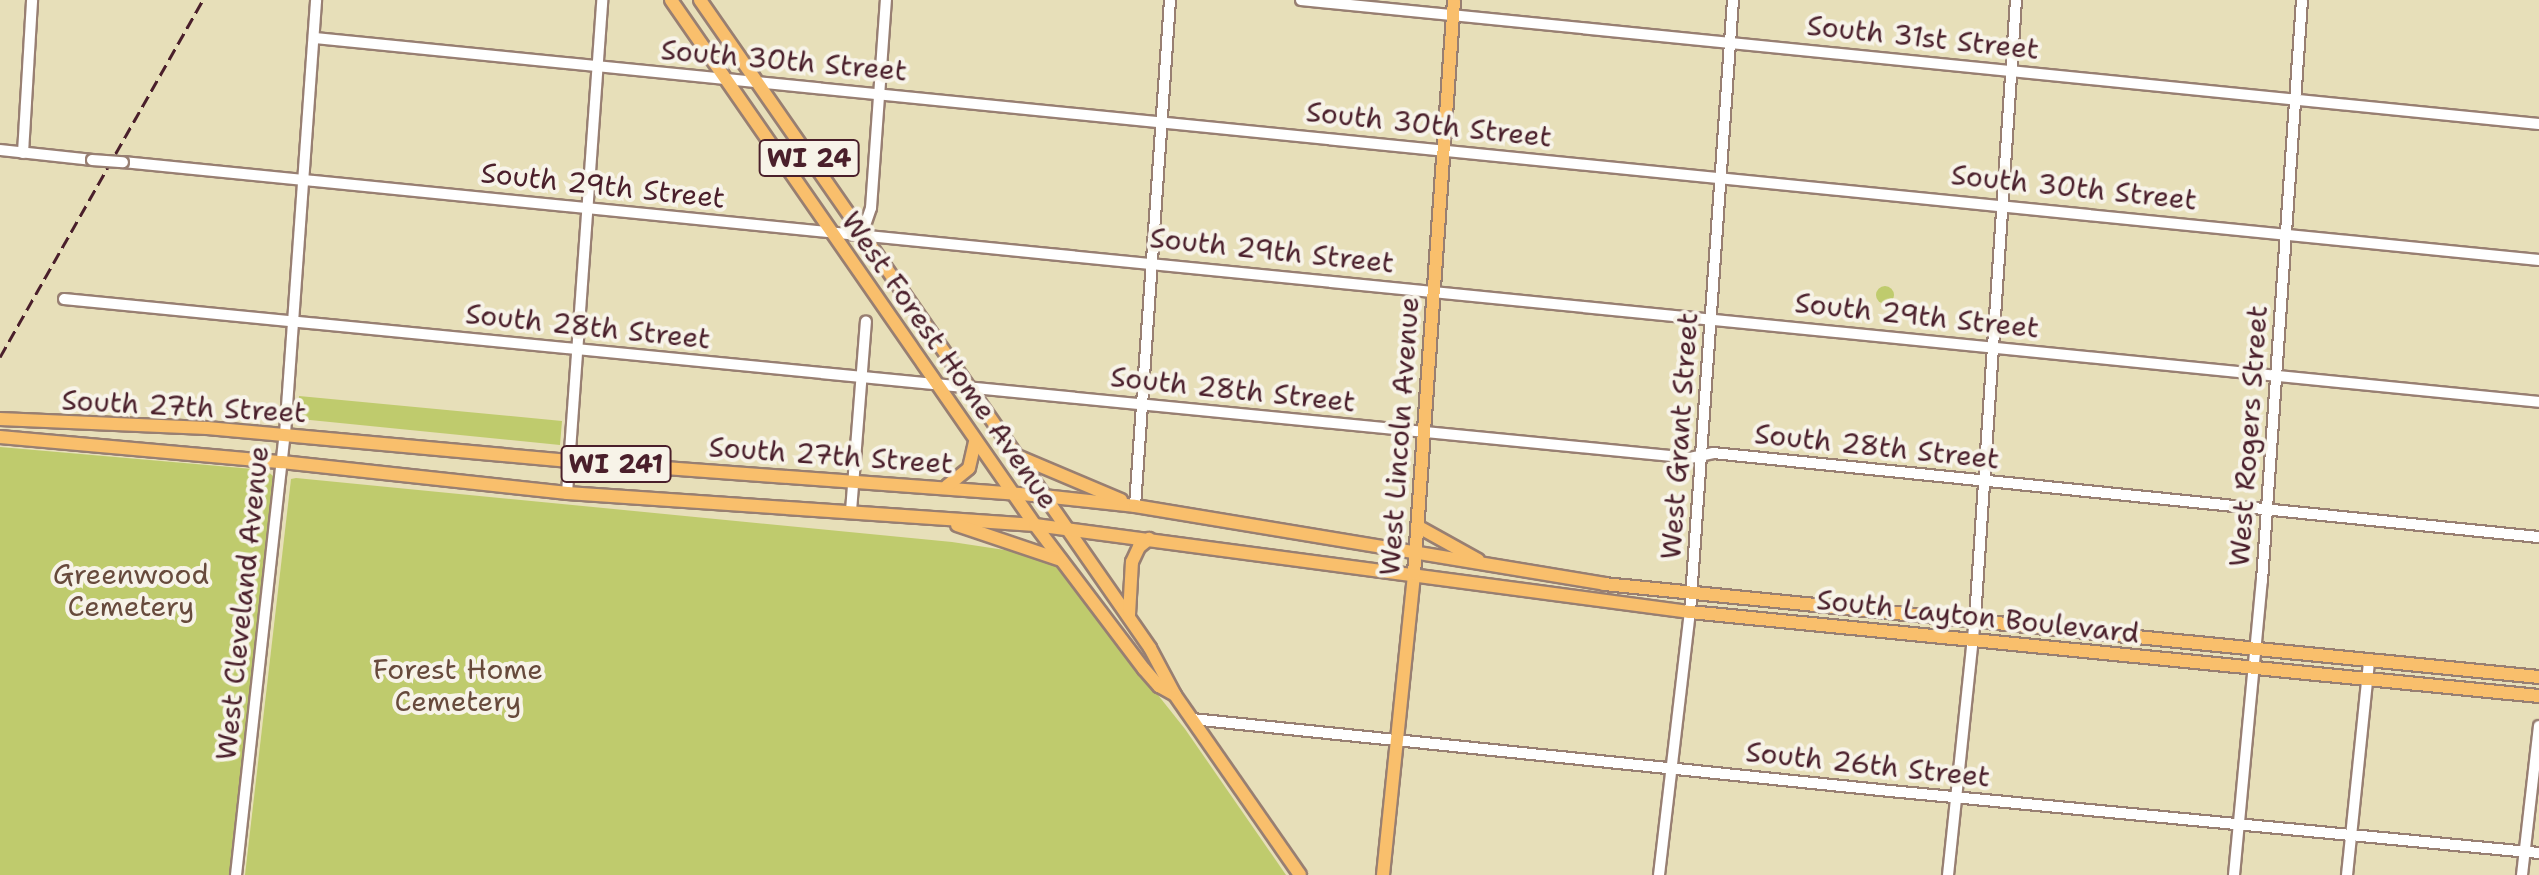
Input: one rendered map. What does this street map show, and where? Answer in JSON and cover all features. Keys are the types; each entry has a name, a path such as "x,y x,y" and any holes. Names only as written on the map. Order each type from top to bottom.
{"main road":[{"name":"West Forest Home Avenue","path":"671,0 1011,493 1144,669 1159,686 1175,695"},
{"name":"West Forest Home Avenue","path":"700,0 1163,667 1175,695 1300,875"},
{"name":"West Lincoln Avenue","path":"1383,875 1414,574 1454,0"},
{"name":"South 27th Street","path":"0,419 285,434 570,461 947,486 1135,506 1415,553"},
{"name":"South 27th Street","path":"0,437 282,462 567,493 1035,525 1414,574"},
{"path":"947,486 969,468 975,442"},
{"path":"1016,455 1135,506"},
{"path":"935,518 1064,561"},
{"path":"1417,526 1488,565"},
{"path":"1129,618 1132,562 1139,547 1149,539"},
{"name":"South Layton Boulevard","path":"1415,553 1604,584 2539,677"},
{"name":"South Layton Boulevard","path":"1414,574 1551,596 1690,612 2539,696"}],"street":[{"path":"23,153 32,0"},
{"name":"West Cleveland Avenue","path":"236,875 285,434 316,0"},
{"path":"567,493 600,67 602,0"},
{"path":"862,234 871,208 886,0"},
{"path":"1135,506 1170,0"},
{"name":"South 31st Street","path":"1301,0 2539,124"},
{"name":"West Grant Street","path":"1659,875 1690,612 1733,0"},
{"path":"1948,875 1975,619 2016,0"},
{"name":"West Rogers Street","path":"2234,875 2268,508 2302,0"},
{"name":"South 30th Street","path":"315,38 2003,204 2539,260"},
{"name":"South 29th Street","path":"0,150 2539,402"},
{"name":"South 28th Street","path":"64,299 1690,458 1713,453 2539,537"},
{"path":"851,511 866,322"},
{"path":"2347,875 2369,661"},
{"name":"South 26th Street","path":"1192,719 2539,853"},
{"path":"2522,875 2539,726"}],"green space":[{"path":"1885,286 1894,295 1885,304 1876,295"},
{"path":"299,396 562,421 560,445 300,419"},
{"name":"Greenwood Cemetery","path":"0,447 266,470 273,476 230,875 0,875"},
{"name":"Forest Home Cemetery","path":"291,479 952,542 1044,556 1053,563 1185,729 1286,875 245,875"}],"railway":[{"path":"0,357 203,0"}]}
